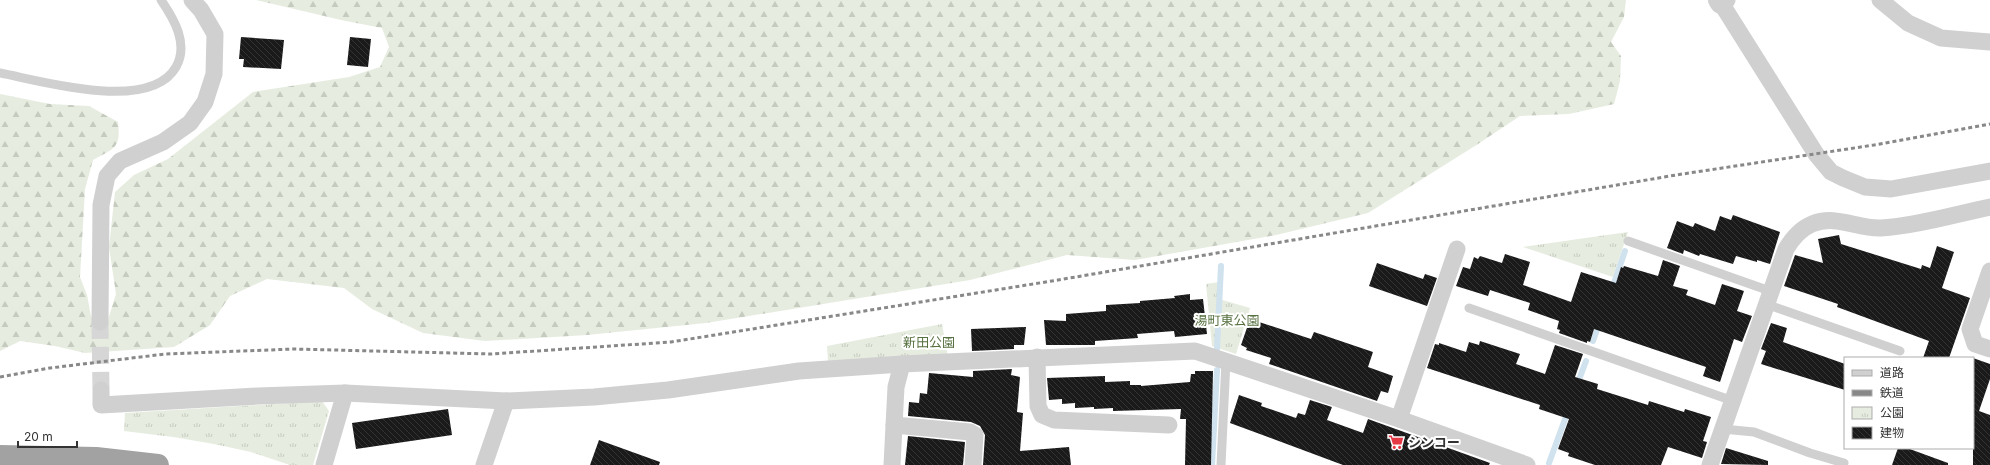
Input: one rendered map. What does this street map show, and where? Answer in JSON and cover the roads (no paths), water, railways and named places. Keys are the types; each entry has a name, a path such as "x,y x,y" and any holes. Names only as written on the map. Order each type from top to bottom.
{"highway":[{"path":"0,456 96,458 158,465"}],"street":[{"path":"100,322 100,205 107,176 120,161 163,142 190,123 205,102 214,74 215,34 201,10 192,0"},
{"path":"1880,0 1908,23 1940,38 1990,42"},
{"path":"1722,1 1816,154 1831,172 1865,186 1890,189 1990,171"},
{"path":"1710,465 1786,249 1800,231 1812,224 1829,220 1867,227 1892,227 1990,207"},
{"path":"1399,419 1457,249"},
{"path":"1990,271 1970,329 1975,344 1990,349"},
{"path":"100,390 101,405 258,396 345,393 506,401 594,397 668,390 799,372 902,364 1195,351 1399,419 1527,465"},
{"path":"1037,357 1038,406 1042,415 1054,420 1169,425"},
{"path":"892,465 896,387 902,364"},
{"path":"324,465 345,393"},
{"path":"484,465 506,401"},
{"path":"894,425 970,432 975,435 976,440 973,465"}],"lane":[{"path":"0,73 60,85 112,92 130,92 158,85 172,75 180,60 181,40 172,15 161,0"},
{"path":"1628,241 1900,351"},
{"path":"1469,308 1733,401"},
{"path":"1221,465 1226,361"},
{"path":"1723,429 1754,432 1810,454 1844,463"}],"waterway":[{"path":"1612,289 1625,251"},
{"path":"1217,349 1221,266"},
{"path":"1593,341 1599,324"},
{"path":"1577,385 1586,361"},
{"path":"1212,465 1217,370"},
{"path":"1549,463 1568,411"}],"tunnel":[{"path":"100,322 101,390"}],"railway":[{"path":"0,377 50,368 165,354 294,349 491,354 671,342 1058,280 1676,175 1874,145 1990,124"}],"place":[{"name":"シンコー","path":"1396,442"}],"park label":[{"name":"湯町東公園","path":"1227,320"},
{"name":"新田公園","path":"929,342"}]}
